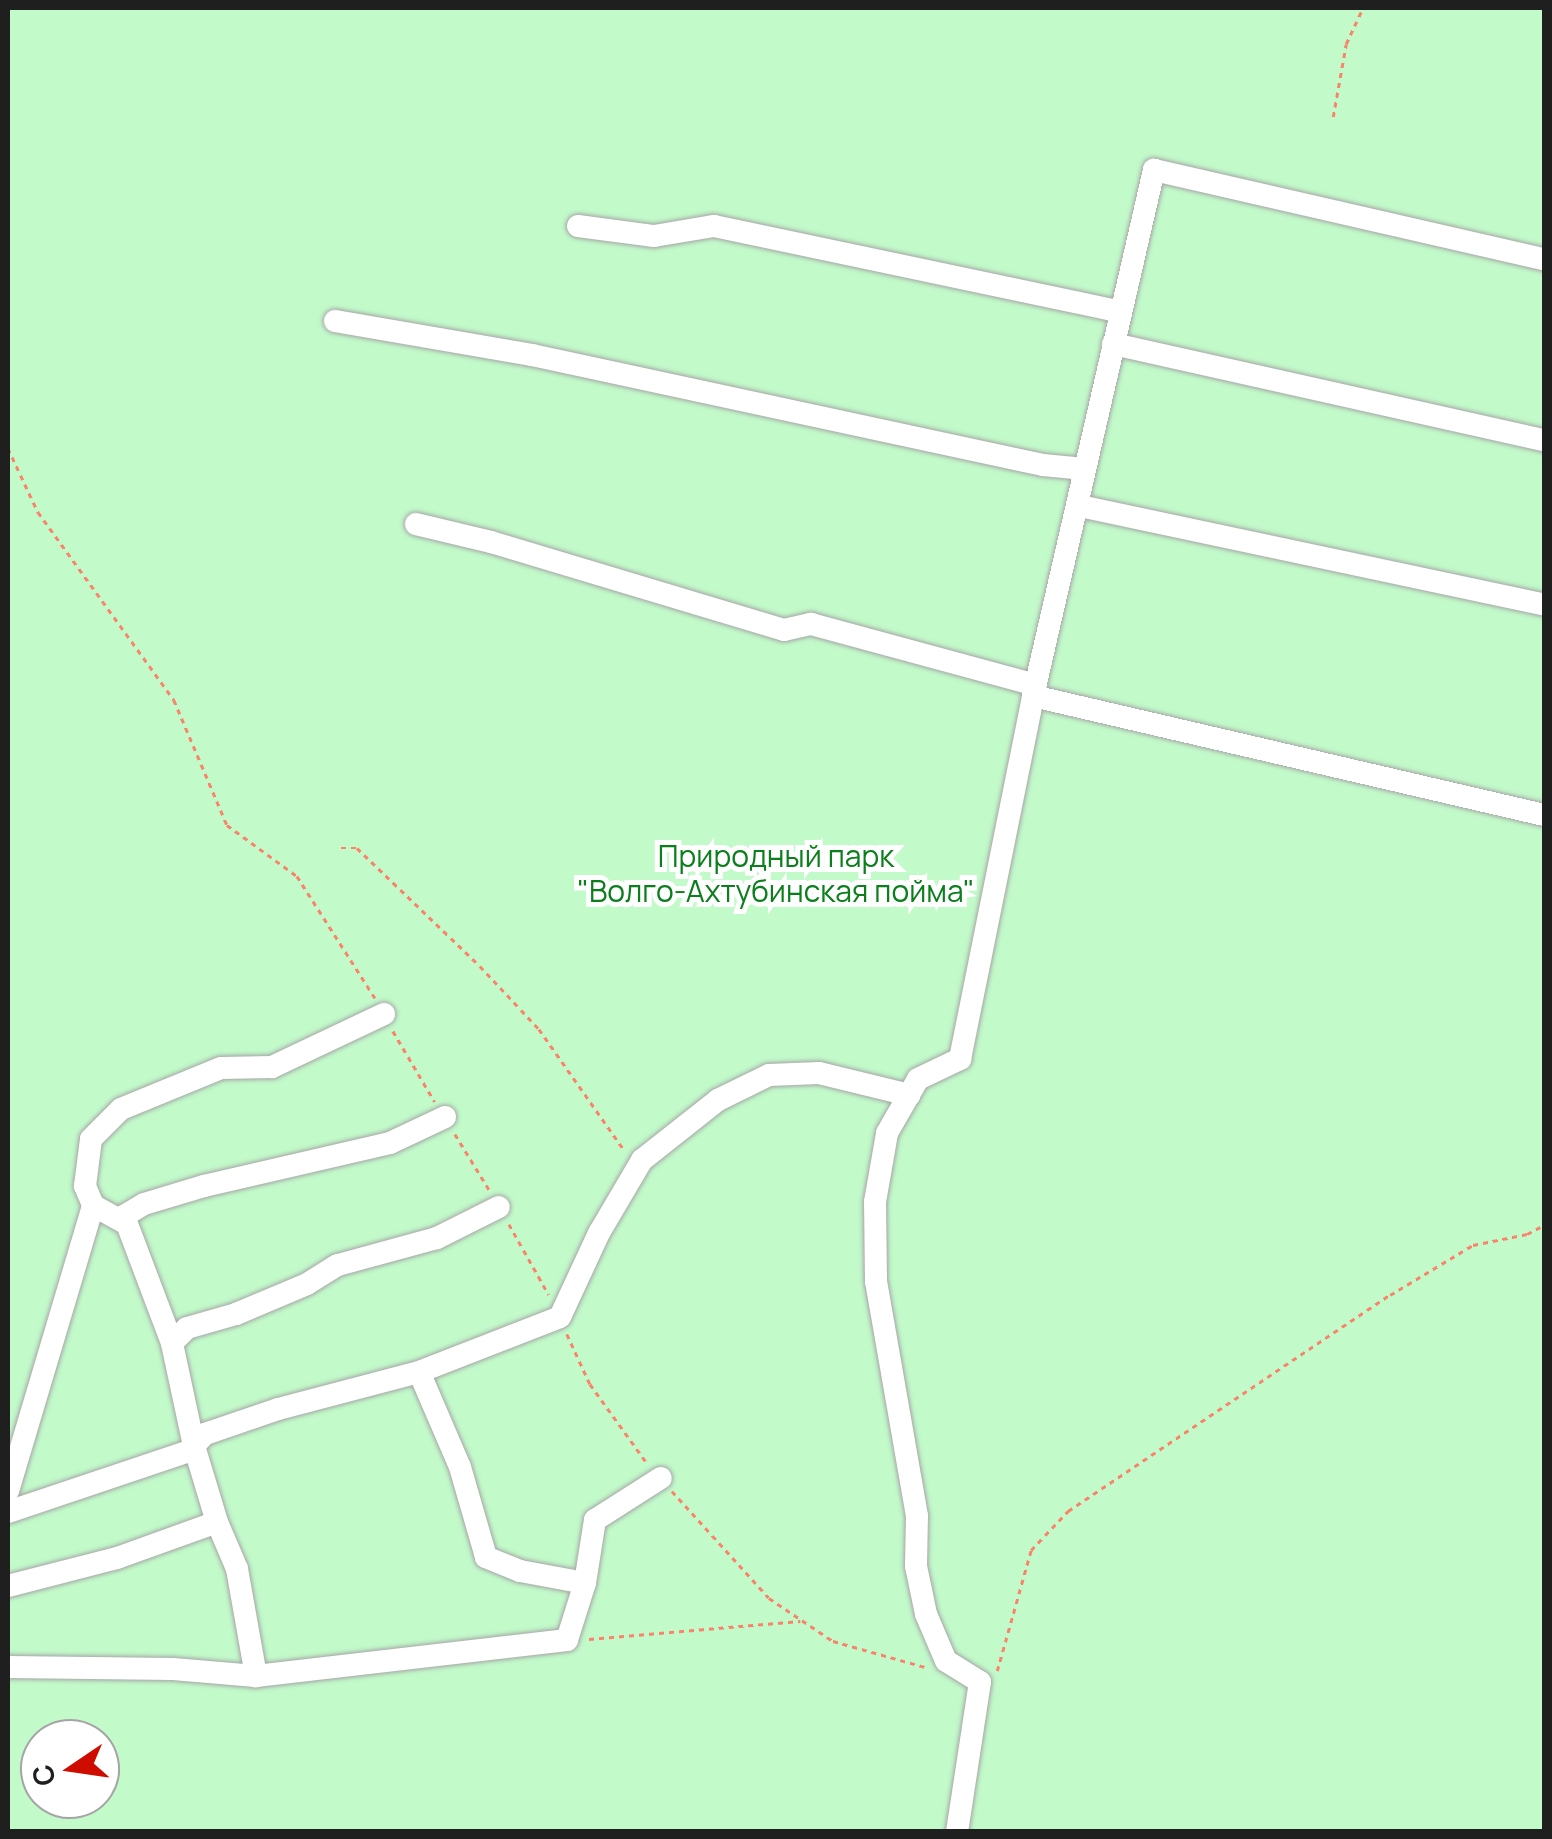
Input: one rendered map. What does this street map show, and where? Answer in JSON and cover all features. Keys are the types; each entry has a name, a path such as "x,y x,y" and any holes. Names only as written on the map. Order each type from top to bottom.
{"street":[{"path":"957,1832 980,1682 946,1661 926,1617 916,1566 917,1516 876,1282 875,1202 887,1133 909,1095 920,1077 960,1059 1035,690 1080,506 1118,311 1154,170 1544,258"},
{"path":"578,226 654,236 714,226 1118,311"},
{"path":"336,321 532,354 1043,465 1086,469"},
{"path":"1113,344 1544,440"},
{"path":"1080,506 1544,605"},
{"path":"416,524 491,542 784,630 811,624 1035,690 1544,815"},
{"path":"124,1223 93,1204 85,1186 90,1139 120,1108 222,1068 272,1067 384,1014"},
{"path":"8,1512 189,1451 205,1434 278,1409 419,1372 560,1317 592,1245 637,1168 718,1100 769,1075 820,1073 909,1095"},
{"path":"256,1676 236,1569 194,1446 172,1343 124,1216 144,1204 390,1143 445,1117"},
{"path":"8,1491 93,1204"},
{"path":"172,1343 187,1328 290,1292 338,1265 437,1238 499,1207"},
{"path":"419,1372 460,1467 486,1556 520,1570 585,1582"},
{"path":"8,1667 173,1669 256,1676 567,1640 585,1582 595,1520 661,1478"},
{"path":"8,1586 117,1558 217,1522"}],"path":[{"path":"1333,116 1346,44 1363,8"},
{"path":"8,448 38,512 174,700 227,825 297,876 348,950 499,1207 560,1317 590,1384 661,1478 768,1598 833,1640 925,1666"},
{"path":"341,848 357,848 502,990 538,1030 637,1168"},
{"path":"980,1682 996,1674 1031,1550 1068,1511 1423,1275 1474,1245 1527,1234 1544,1225"},
{"path":"567,1640 803,1621"}],"green space":[{"name":"Природный парк \"Волго-Ахтубинская пойма\"","path":"8,8 1544,8 1544,1831 8,1832"}]}
